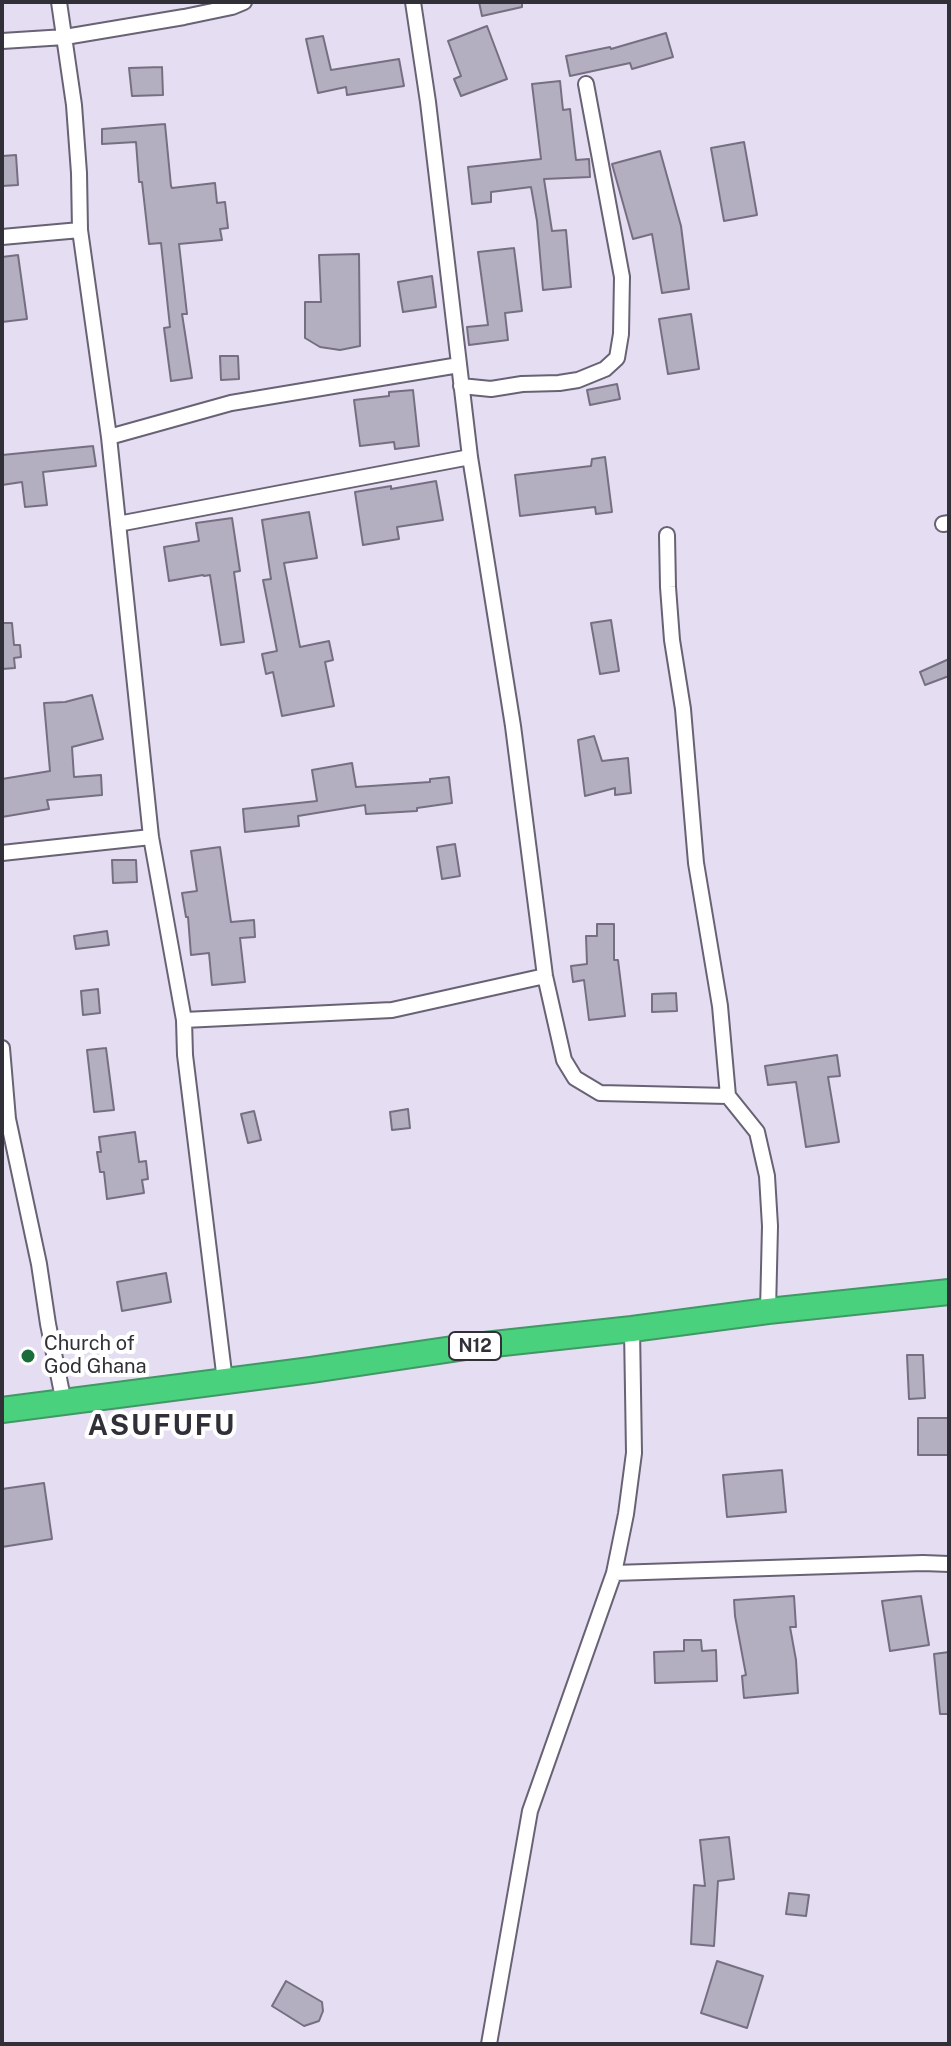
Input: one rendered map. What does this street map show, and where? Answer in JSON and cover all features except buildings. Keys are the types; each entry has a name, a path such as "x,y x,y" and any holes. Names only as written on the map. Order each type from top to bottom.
{"highway":[{"name":"N12","path":"2,1410 466,1347 949,1292"}],"street":[{"path":"59,2 74,105 80,230 109,437 151,837 184,1020 185,1055 225,1381"},
{"path":"2,41 65,37 184,17 244,2"},
{"path":"413,2 428,102 470,457 513,726 545,976 564,1060 575,1078 600,1093 728,1096"},
{"path":"461,386 491,389 578,380 605,369 617,358 621,334 622,277 586,84"},
{"path":"2,237 80,230"},
{"path":"109,437 231,403 459,365"},
{"path":"118,524 470,457"},
{"path":"667,535 672,640 683,709 696,863 720,1006 728,1096 757,1132 767,1176 770,1226 768,1311"},
{"path":"2,853 151,837"},
{"path":"184,1020 392,1010 545,976"},
{"path":"2,1048 5,1120 39,1264 64,1403"},
{"path":"489,2044 530,1811 614,1573 626,1514 634,1453 632,1329"},
{"path":"614,1573 949,1564"}],"place":[{"name":"Church of God Ghana","path":"28,1356"}],"district":[{"name":"ASUFUFU","path":"162,1426"}]}
